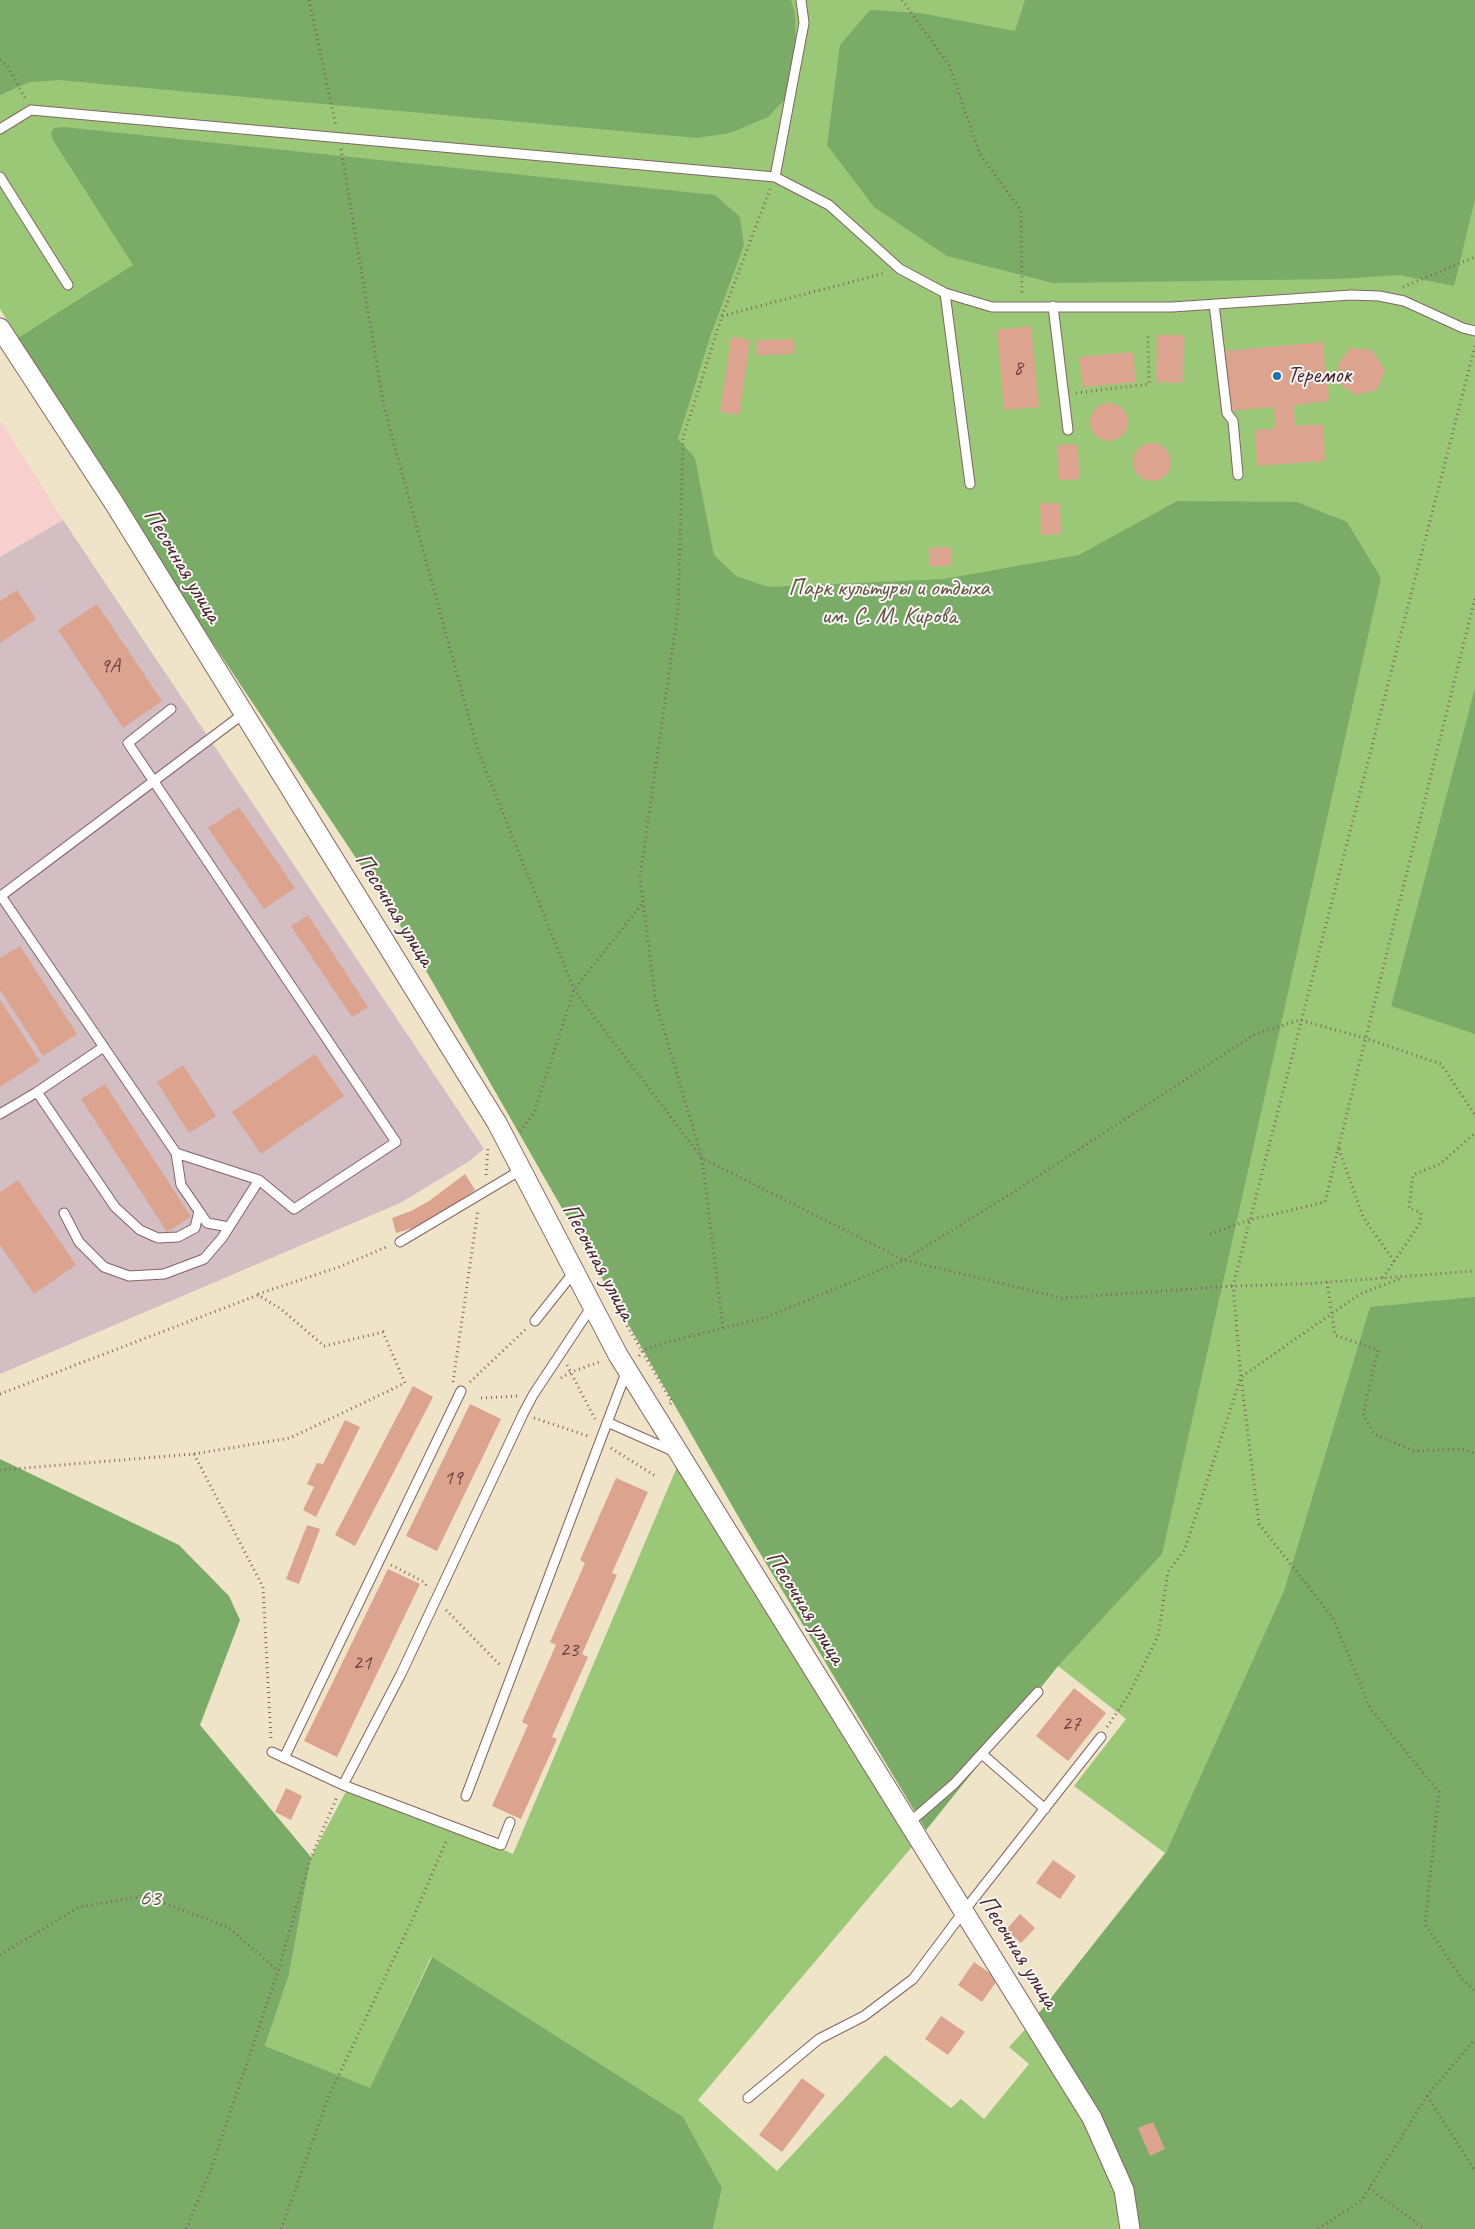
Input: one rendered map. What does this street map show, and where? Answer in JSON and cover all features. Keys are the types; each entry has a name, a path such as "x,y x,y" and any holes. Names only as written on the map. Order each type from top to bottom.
{"street":[{"name":"Песочная улица","path":"0,328 114,503 497,1124 628,1370 1092,2118 1124,2190 1130,2229"}],"lane":[{"path":"775,177 804,23 801,0"},
{"path":"0,129 30,110 775,177 829,205 900,269 945,293 992,307 1172,307 1351,295 1379,296 1404,301 1463,328 1475,331"},
{"path":"0,176 68,285"},
{"path":"945,293 970,484"},
{"path":"1214,304 1227,413 1233,421 1238,475"},
{"path":"1053,306 1068,430"},
{"path":"171,709 128,743 396,1142 294,1209 259,1180 176,1153"},
{"path":"229,1228 207,1223 181,1185 176,1153 102,1048 0,896 243,714"},
{"path":"0,1114 37,1092 102,1048"},
{"path":"37,1092 115,1208 140,1230 158,1238 178,1237 195,1228 199,1211"},
{"path":"400,1242 521,1170"},
{"path":"64,1213 79,1242 104,1266 129,1276 164,1274 204,1259 229,1228 259,1180"},
{"path":"534,1321 575,1272"},
{"path":"343,1785 401,1674 523,1414 592,1305"},
{"path":"466,1796 628,1370"},
{"path":"284,1758 380,1559 457,1389"},
{"path":"607,1422 680,1454"},
{"path":"909,1823 954,1784 1038,1692"},
{"path":"748,2098 819,2039 864,2016 912,1979 1101,1737"},
{"path":"272,1752 343,1785 501,1845 510,1822"},
{"path":"982,1754 1044,1809"}],"path":[{"path":"309,0 339,138 384,407 476,742 574,990 702,1158 904,1260 1062,1298 1475,1271"},
{"path":"902,0 949,65 980,154 1021,211 1022,306"},
{"path":"0,60 7,65 30,110"},
{"path":"723,1328 702,1158 656,1003 640,877 678,610 683,438 722,316 775,177"},
{"path":"1379,296 1475,257"},
{"path":"722,316 900,269"},
{"path":"1063,394 1150,384 1148,335"},
{"path":"1475,346 1233,1286 1241,1377 1259,1524 1333,1618 1370,1708 1439,1792 1425,1924 1462,1979 1475,1991"},
{"path":"1210,1234 1249,1220 1325,1202 1475,598"},
{"path":"488,1159 507,1144 534,1113 574,990 643,902"},
{"path":"628,1370 643,1350 767,1317 904,1260 1020,1188 1255,1034 1300,1020 1365,1038 1441,1064 1475,1115"},
{"path":"457,1389 481,1194 486,1184 489,1140 497,1124"},
{"path":"1383,1278 1420,1223 1421,1214 1409,1208 1412,1175 1440,1164 1475,1133"},
{"path":"1338,1148 1363,1217 1394,1261"},
{"path":"0,1394 258,1294 339,1266 400,1242"},
{"path":"1101,1737 1128,1696 1158,1636 1168,1572 1185,1549 1241,1377 1360,1294 1407,1276"},
{"path":"1327,1282 1335,1336 1378,1350 1363,1414 1374,1434 1414,1451 1461,1449 1475,1453"},
{"path":"0,1470 194,1454 290,1438 405,1383 383,1332 324,1346 281,1309 258,1294"},
{"path":"457,1389 534,1321"},
{"path":"561,1353 601,1437"},
{"path":"523,1414 601,1437 657,1477"},
{"path":"194,1454 264,1587 272,1752"},
{"path":"380,1559 424,1582 436,1600 511,1676"},
{"path":"186,2229 210,2172 278,1971 311,1857 343,1785"},
{"path":"281,2229 329,2096 414,1916 452,1827"},
{"path":"0,1955 79,1907 145,1896 228,1928 278,1971"},
{"path":"1318,2229 1361,2201 1427,2096 1475,2039"},
{"path":"1427,2096 1475,2171"},
{"path":"1369,2188 1426,2229"}],"shaded area":[{"path":"0,420 63,520 0,557"},
{"path":"63,520 484,1149 468,1162 400,1203 0,1374 0,557"}],"green space":[{"name":"Парк культуры и отдыха им. С. М. Кирова","path":"0,0 1475,0 1475,2229 713,2229 722,2188 431,1957 370,2089 265,2046 289,1975 311,1857 350,1784 513,1854 677,1467 916,1842 698,2100 777,2171 885,2055 951,2108 961,2099 984,2119 1029,2064 1009,2047 1032,2022 1165,1853 1074,1786 1126,1719 1058,1666 926,1830 745,1528 396,918 139,532 0,309"},
{"path":"0,0 791,0 795,13 796,65 789,95 768,117 730,133 697,138 58,80 30,82 0,95"},
{"path":"1025,0 1475,0 1475,199 1454,286 1399,275 1338,279 1053,283 947,256 874,207 827,145 840,45 870,10 920,13 1015,31"},
{"path":"63,127 715,195 740,217 744,245 710,337 678,439 695,458 714,555 736,576 768,587 944,579 1079,555 1177,501 1297,502 1347,522 1381,578 1162,1554 1058,1666 926,1830 745,1528 396,918 139,532 18,338 133,265 53,140 51,133 54,128"},
{"path":"1475,688 1475,1034 1391,1006"},
{"path":"1475,1297 1475,2229 1130,2229 1124,2190 1032,2022 1166,1853 1284,1591 1370,1307"},
{"name":"63","path":"0,1459 179,1545 229,1596 240,1620 200,1725 311,1857 289,1975 265,2046 370,2088 432,1957 683,2117 722,2188 713,2229 0,2229"}],"building":[{"path":"1031,326 1039,407 1004,410 997,330"},
{"path":"1157,335 1184,335 1183,383 1156,382"},
{"path":"731,337 750,340 739,415 720,412"},
{"path":"794,339 794,354 757,355 756,340"},
{"path":"1323,342 1329,401 1294,405 1295,426 1323,424 1325,461 1257,466 1255,430 1275,429 1274,407 1231,411 1225,351"},
{"path":"1350,348 1372,350 1385,370 1377,390 1356,395 1341,385 1338,364"},
{"path":"1133,352 1136,382 1083,387 1079,357"},
{"path":"1109,403 1123,408 1128,422 1123,436 1109,441 1095,436 1090,422 1095,408"},
{"path":"1152,443 1166,448 1171,462 1166,476 1152,481 1138,476 1133,462 1138,448"},
{"path":"1077,444 1080,479 1059,480 1057,445"},
{"path":"1040,503 1060,503 1061,534 1041,535"},
{"path":"951,547 951,566 930,566 929,548"},
{"path":"17,590 36,619 0,643 0,601"},
{"path":"97,604 162,701 123,728 58,630"},
{"path":"239,807 295,888 264,909 208,828"},
{"path":"308,915 368,1007 352,1017 291,926"},
{"path":"20,946 77,1034 43,1056 0,990 0,958"},
{"path":"0,1000 40,1061 0,1087"},
{"path":"315,1054 344,1096 261,1154 232,1112"},
{"path":"183,1065 216,1116 189,1133 157,1082"},
{"path":"105,1084 191,1217 167,1232 81,1099"},
{"path":"465,1174 475,1190 420,1226 396,1233 392,1218 411,1211 429,1201"},
{"path":"18,1180 76,1265 34,1294 0,1245 0,1192"},
{"path":"413,1386 433,1397 355,1546 335,1535"},
{"path":"470,1404 501,1419 437,1551 406,1536"},
{"path":"345,1420 360,1427 316,1517 303,1510 314,1487 307,1484 317,1463 323,1464"},
{"path":"616,1478 648,1492 612,1573 617,1575 582,1654 588,1657 552,1737 557,1739 521,1819 492,1806 528,1725 522,1722 556,1645 550,1642 585,1563 580,1560"},
{"path":"307,1525 320,1529 299,1584 286,1579"},
{"path":"388,1569 420,1584 337,1757 304,1741"},
{"path":"1074,1688 1106,1713 1068,1761 1036,1736"},
{"path":"286,1788 302,1796 291,1820 275,1812"},
{"path":"1053,1860 1076,1876 1060,1899 1036,1883"},
{"path":"1020,1914 1035,1928 1021,1943 1006,1930"},
{"path":"974,1962 998,1979 982,2002 958,1985"},
{"path":"941,2016 965,2032 948,2055 925,2039"},
{"path":"802,2078 825,2095 782,2152 759,2135"},
{"path":"1153,2122 1165,2149 1150,2156 1138,2128"}],"place":[{"name":"Теремок","path":"1277,376"}]}
